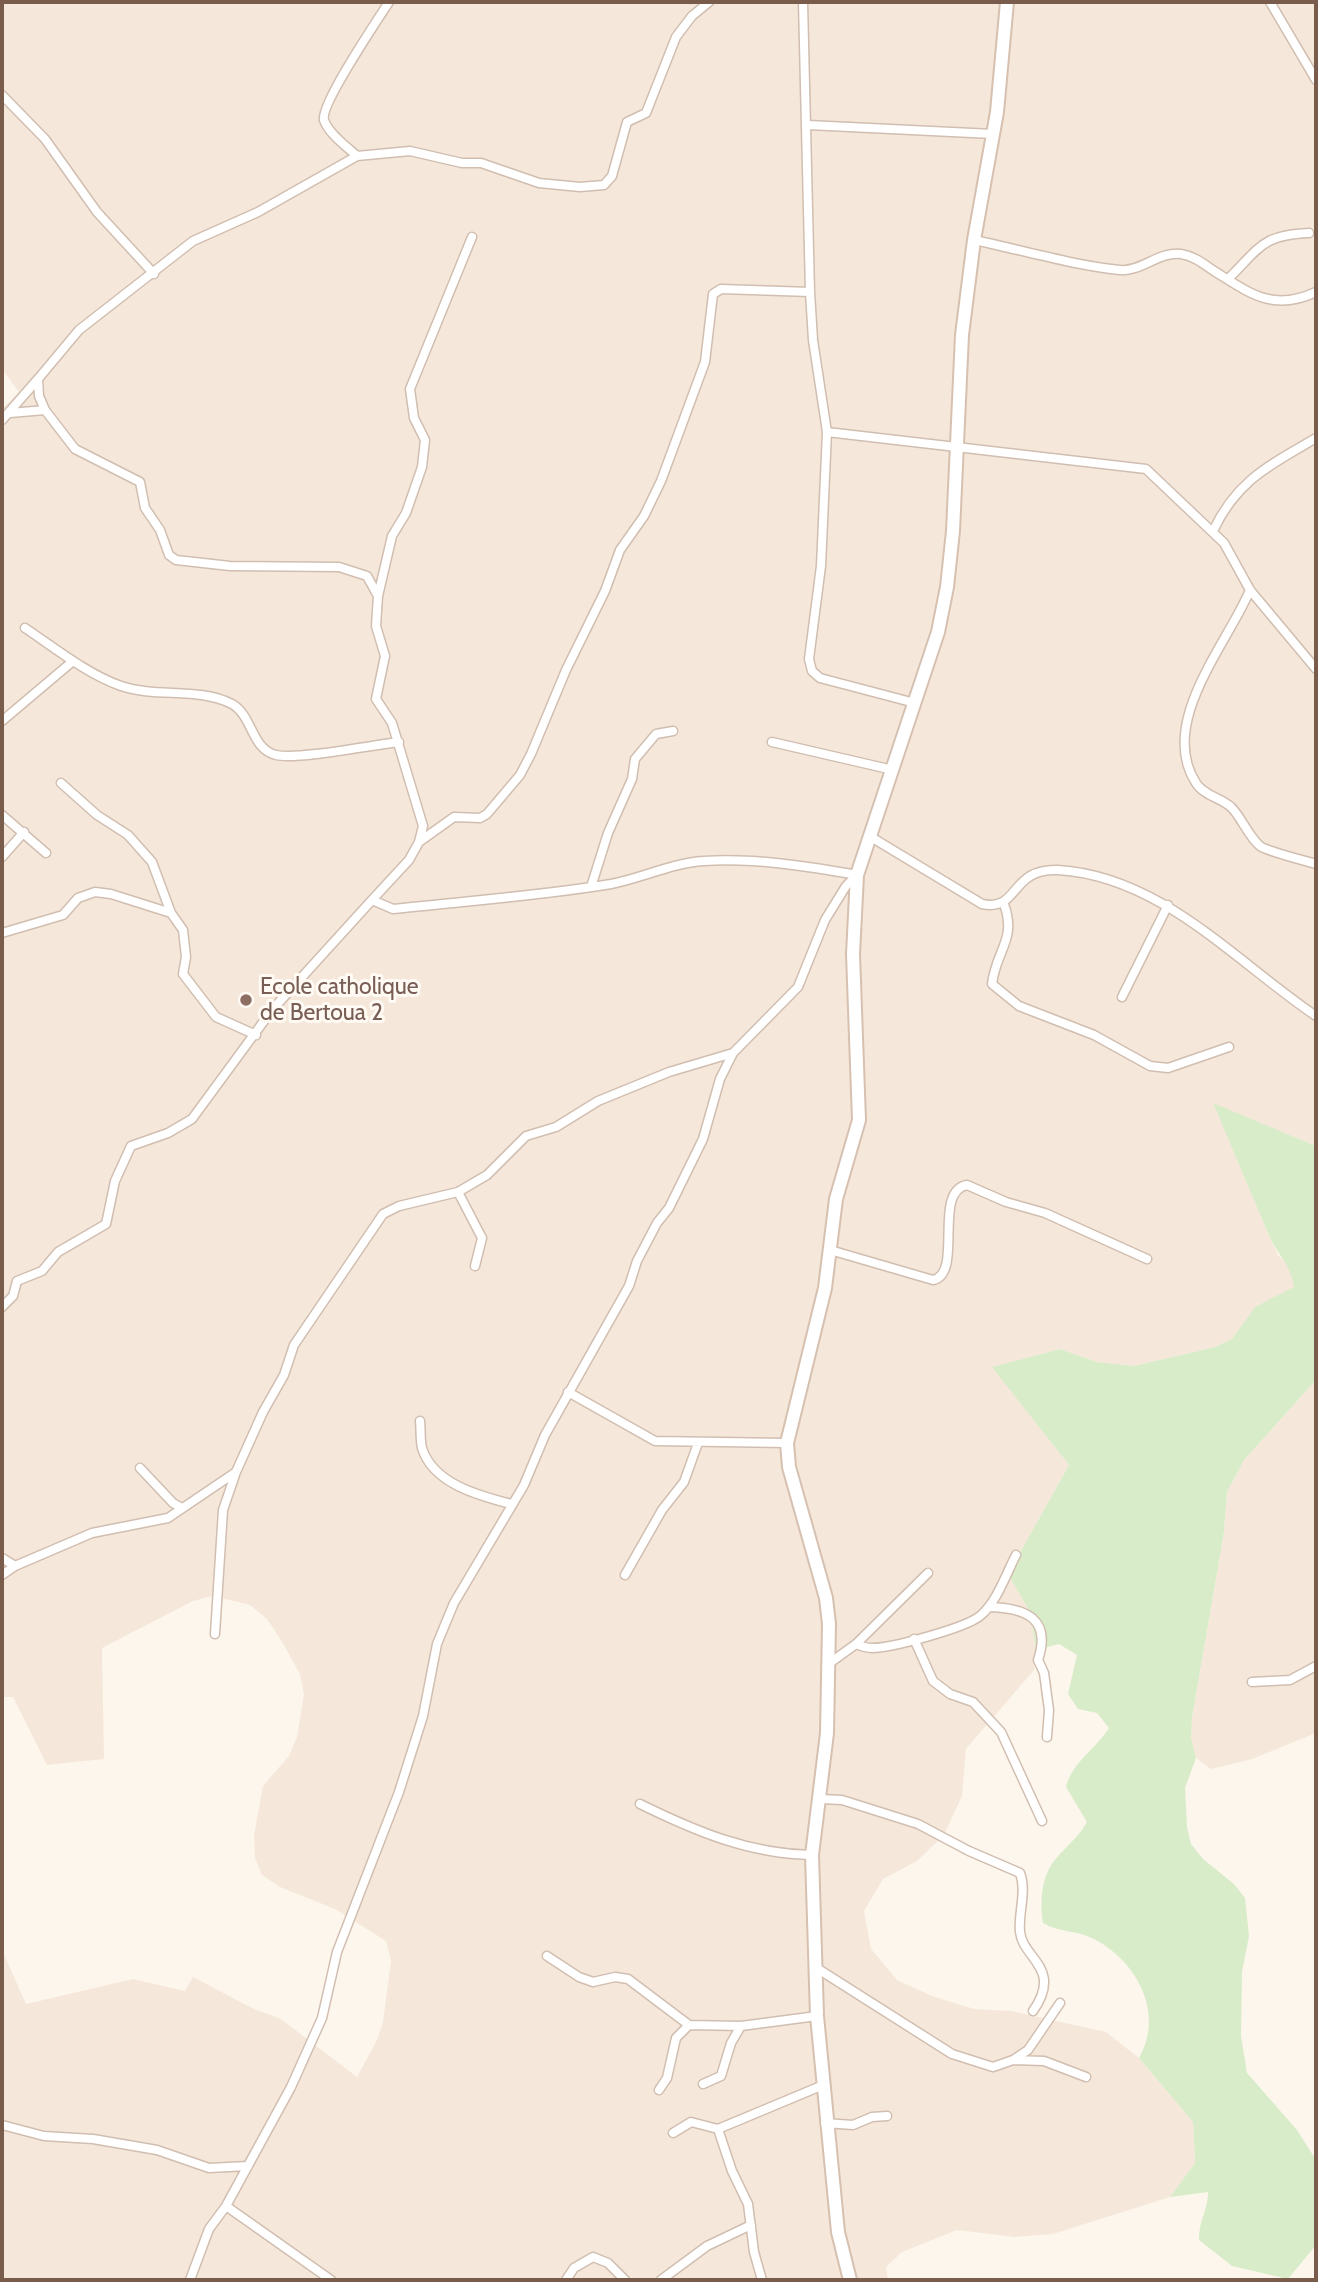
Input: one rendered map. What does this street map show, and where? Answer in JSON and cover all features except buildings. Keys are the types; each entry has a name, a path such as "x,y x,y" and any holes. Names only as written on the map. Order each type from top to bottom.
{"street":[{"path":"357,156 325,123 323,116 338,85 389,2"},
{"path":"2,420 79,330 199,237 258,212 357,156 410,151 462,163 481,163 538,183 580,187 604,185 612,176 627,122 649,108 676,37 692,16 709,2"},
{"path":"803,2 810,292 813,340 827,432 821,566 809,659 812,671 820,678 915,703"},
{"path":"850,2280 838,2232 825,2123 815,1967 812,1855 827,1733 826,1598 789,1466 787,1443 825,1289 836,1199 859,1121 853,954 858,875 937,632 947,587 962,335 974,240 993,134 1007,2"},
{"path":"1270,2 1316,80"},
{"path":"2,95 45,139 97,212 154,274"},
{"path":"808,125 993,134"},
{"path":"1228,279 1269,239 1283,234 1309,233"},
{"path":"2,1307 13,1296 17,1281 34,1276 64,1247 101,1230 109,1216 115,1181 131,1146 168,1133 192,1119 222,1074 256,1035 272,1010 409,860 419,842 423,818 392,723 376,699 385,656 376,626 378,596 392,536 406,513 422,467 425,440 414,418 410,390 472,237"},
{"path":"974,240 1123,270 1163,256 1180,254 1196,259 1245,290 1278,302 1295,302 1316,292"},
{"path":"419,842 454,817 480,818 487,814 526,764 566,670 605,591 620,550 644,516 661,481 705,362 713,294 721,289 810,292"},
{"path":"38,379 39,396 45,411 75,449 140,482 145,509 160,530 169,555 176,560 229,566 339,567 367,576 378,596"},
{"path":"10,413 45,411"},
{"path":"827,432 1138,466 1157,477 1213,531 1250,590 1316,669"},
{"path":"1213,531 1225,505 1242,484 1316,438"},
{"path":"1250,590 1240,615 1195,691 1186,736 1187,762 1196,785 1229,805 1260,846 1316,864"},
{"path":"25,628 73,661 121,686 222,699 242,712 258,743 276,755 399,742"},
{"path":"2,721 73,661"},
{"path":"591,887 608,832 632,779 635,759 656,734 673,732"},
{"path":"772,743 892,769"},
{"path":"61,783 97,815 128,835 152,862 171,913 183,930 186,957 183,974 216,1017 256,1035"},
{"path":"2,815 46,853"},
{"path":"2,857 24,832"},
{"path":"871,838 982,904 994,907 1004,904 1025,877 1037,872 1058,870 1097,878 1150,895 1168,905 1316,1016"},
{"path":"372,900 393,909 591,887 705,861 792,864 858,875"},
{"path":"190,2280 209,2228 226,2206 292,2087 322,2018 337,1952 399,1792 423,1716 437,1644 454,1603 524,1485 568,1392 629,1286 637,1261 657,1223 670,1208 695,1157 720,1079 733,1053 798,988 825,920 846,886 858,875"},
{"path":"2,933 63,915 78,898 95,892 111,894 171,913"},
{"path":"1004,904 1010,920 1009,935 992,984 1019,1006 1094,1035 1150,1066 1168,1068 1229,1047"},
{"path":"1122,997 1168,905"},
{"path":"215,1634 223,1510 236,1472 263,1412 284,1375 294,1345 372,1226 383,1214 399,1206 458,1192 487,1175 526,1136 556,1127 598,1101 669,1072 733,1053"},
{"path":"830,1250 933,1280 940,1279 945,1274 947,1264 946,1240 954,1192 960,1186 967,1185 1006,1202 1045,1213 1147,1259"},
{"path":"458,1192 482,1238 475,1266"},
{"path":"568,1392 654,1441 787,1443"},
{"path":"420,1421 422,1448 431,1464 473,1494 511,1504"},
{"path":"625,1575 662,1510 684,1482 698,1443"},
{"path":"141,1468 173,1503 182,1508"},
{"path":"2,1575 15,1566 92,1533 168,1518 236,1472"},
{"path":"856,1644 869,1649 951,1630 979,1617 989,1607 1017,1555"},
{"path":"2,1558 15,1566"},
{"path":"827,1665 856,1644 928,1573"},
{"path":"989,1607 1021,1610 1034,1620 1041,1631 1044,1643 1038,1660 1044,1673 1049,1706 1047,1737"},
{"path":"914,1639 933,1681 950,1694 973,1702 1001,1731 1042,1821"},
{"path":"1252,1682 1290,1680 1316,1666"},
{"path":"820,1799 842,1800 918,1824 968,1851 1020,1872 1023,1879 1021,1941 1036,1958 1043,1974 1042,1993 1034,2011"},
{"path":"640,1804 696,1832 742,1846 779,1855 812,1855"},
{"path":"547,1955 579,1977 593,1982 615,1977 628,1979 689,2025 741,2026 817,2016"},
{"path":"815,1967 866,1996 915,2032 952,2054 993,2067 1013,2060 1028,2050 1060,2003"},
{"path":"659,2090 667,2078 676,2038 689,2025"},
{"path":"703,2084 721,2076 731,2043 741,2026"},
{"path":"1013,2060 1044,2061 1086,2077"},
{"path":"673,2133 691,2122 718,2129 821,2086"},
{"path":"825,2123 853,2125 872,2117 887,2116"},
{"path":"2,2125 44,2136 93,2139 157,2150 209,2168 248,2166"},
{"path":"718,2129 732,2171 748,2204 762,2280"},
{"path":"226,2206 331,2280"},
{"path":"661,2280 707,2246 751,2225"},
{"path":"566,2280 574,2268 593,2257 608,2263 625,2280"}],"shaded area":[{"path":"2,2 1316,2 1316,1146 1214,1104 1270,1238 1278,1255 1291,1268 1294,1288 1255,1307 1232,1339 1215,1347 1134,1366 1097,1362 1060,1349 993,1367 1069,1465 1008,1574 1030,1612 1036,1650 1034,1670 966,1749 962,1796 944,1835 917,1861 883,1879 864,1911 871,1949 897,1980 932,1996 974,2009 1011,2011 1106,2032 1139,2058 1193,2122 1195,2163 1170,2197 1053,2234 1015,2237 957,2230 902,2252 886,2267 888,2280 2,2280 2,1950 26,2004 133,1979 185,1991 193,1977 254,2009 281,2019 357,2077 377,2040 383,2022 391,1961 386,1941 335,1909 280,1887 262,1875 255,1858 254,1835 263,1786 289,1756 297,1737 304,1694 300,1674 281,1640 267,1619 250,1605 213,1596 193,1601 102,1648 104,1759 47,1765 13,1697 2,1697 2,409 19,392 2,369"},
{"path":"1316,1380 1316,1733 1252,1759 1211,1769 1196,1758 1191,1738 1192,1718 1224,1532 1227,1492 1244,1460"}],"green space":[{"path":"1213,1103 1316,1146 1316,1380 1244,1460 1227,1492 1224,1532 1192,1718 1191,1738 1196,1758 1185,1788 1187,1827 1191,1844 1203,1859 1234,1884 1245,1898 1249,1936 1242,1972 1241,2036 1247,2073 1297,2130 1316,2160 1316,2245 1288,2279 1232,2266 1199,2240 1208,2192 1170,2197 1195,2163 1193,2122 1139,2058 1149,2024 1148,2007 1142,1990 1123,1961 1109,1949 1088,1936 1043,1923 1042,1892 1048,1870 1087,1822 1066,1787 1069,1778 1109,1728 1097,1713 1078,1709 1068,1694 1077,1655 1059,1644 1036,1650 1030,1612 1008,1574 1069,1465 992,1367 1060,1349 1097,1362 1134,1366 1215,1347 1232,1339 1255,1307 1294,1287 1287,1267 1270,1238"}],"place":[{"name":"Ecole catholique de Bertoua 2","path":"246,1000"}]}
